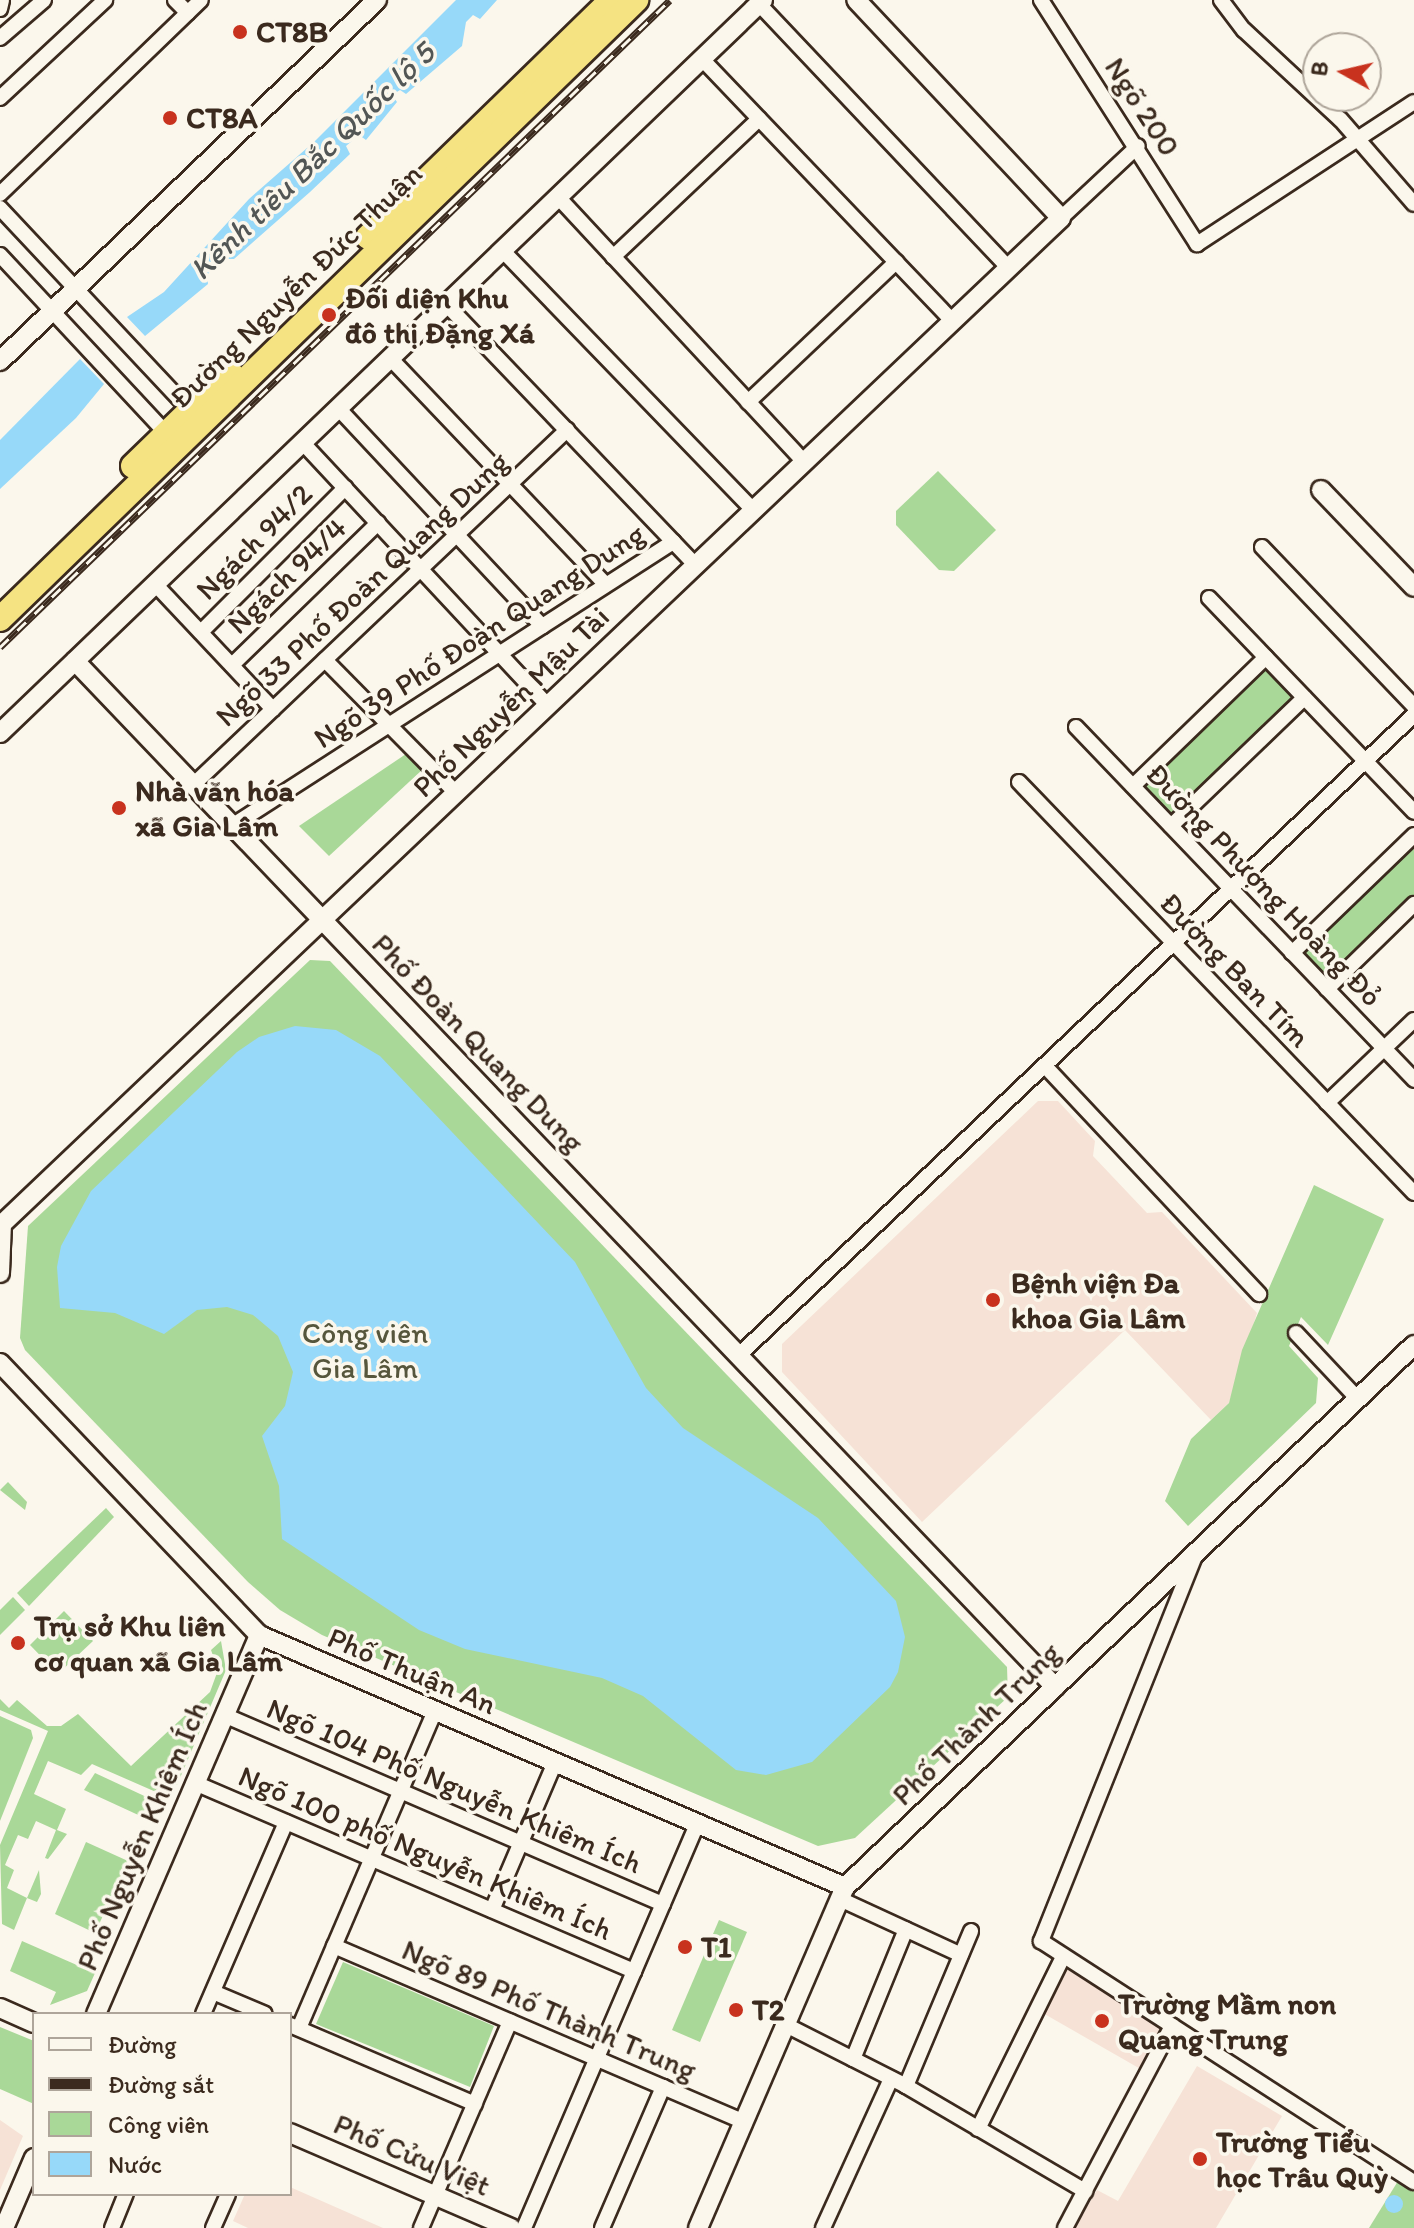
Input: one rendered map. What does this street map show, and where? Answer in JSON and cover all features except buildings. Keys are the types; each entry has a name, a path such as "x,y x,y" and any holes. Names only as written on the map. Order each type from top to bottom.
{"highway":[{"name":"Đường Nguyễn Đức Thuận","path":"0,619 172,440 612,0"},
{"name":"Đường Nguyễn Đức Thuận","path":"196,416 636,0"},
{"name":"Đường Nguyễn Đức Thuận","path":"0,597 172,440"}],"street":[{"path":"0,9 2,0"},
{"path":"0,38 44,0"},
{"path":"175,0 188,13"},
{"path":"0,194 201,0"},
{"path":"0,361 377,0"},
{"path":"856,0 1061,218 1138,146"},
{"name":"Ngõ 200","path":"1041,0 1138,146 1197,244 1358,139"},
{"path":"1221,0 1244,30 1311,88 1414,204"},
{"path":"0,98 102,1"},
{"path":"0,733 761,2 1009,268"},
{"path":"702,59 952,321"},
{"path":"1358,139 1414,102"},
{"path":"613,257 759,119"},
{"path":"558,197 804,462"},
{"path":"0,208 196,416"},
{"name":"Phố Nguyễn Mậu Tài","path":"1,1225 1061,218"},
{"path":"502,250 753,510"},
{"path":"0,255 172,440"},
{"path":"748,402 896,262"},
{"path":"446,304 695,565"},
{"path":"390,358 606,585"},
{"path":"338,408 542,626"},
{"name":"Ngõ 33 Phố Đoàn Quang Dung","path":"193,785 567,430"},
{"path":"302,442 548,706"},
{"name":"Ngách 94/2","path":"201,632 345,488"},
{"path":"1321,490 1414,587"},
{"name":"Ngách 94/4","path":"232,665 378,523"},
{"name":"Ngõ 39 Phố Đoàn Quang Dung","path":"232,826 673,542"},
{"path":"1262,547 1414,706"},
{"path":"155,584 273,709"},
{"path":"1209,598 1414,812"},
{"path":"1133,786 1266,657"},
{"path":"325,660 456,793"},
{"name":"Phố Đoàn Quang Dung","path":"75,661 1055,1687"},
{"path":"1171,826 1304,698"},
{"path":"738,1356 1414,715"},
{"name":"Đường Phượng Hoàng Đỏ","path":"1076,727 1414,1080"},
{"name":"Đường Ban Tím","path":"1019,782 1414,1193"},
{"path":"1292,953 1414,835"},
{"path":"1327,989 1414,904"},
{"path":"1327,1103 1414,1020"},
{"path":"1045,1066 1259,1294"},
{"path":"0,1273 1,1225"},
{"path":"1296,1333 1358,1399"},
{"name":"Phố Thành Trung","path":"698,2228 843,1893 1414,1345"},
{"name":"Phố Thuận An","path":"0,1363 259,1635 697,1824 843,1893"},
{"path":"1197,1552 1041,1941 1414,2182"},
{"name":"Phố Nguyễn Khiêm Ích","path":"97,2012 259,1635"},
{"path":"435,1711 334,1946 295,2026 475,2104"},
{"name":"Ngõ 104 Phố Nguyễn Khiêm Ích","path":"224,1715 663,1904"},
{"path":"492,1910 555,1762"},
{"name":"Ngõ 100 phố Nguyễn Khiêm Ích","path":"195,1783 634,1971"},
{"path":"204,2012 286,1822"},
{"path":"524,2228 697,1824"},
{"path":"843,1893 906,1929 961,1955"},
{"path":"853,2059 906,1929"},
{"path":"906,2086 971,1931"},
{"name":"Ngõ 89 Phố Thành Trung","path":"334,1946 744,2122"},
{"path":"978,2129 1063,1957"},
{"path":"213,1992 260,2012"},
{"path":"0,2008 32,2022"},
{"path":"421,2228 510,2021"},
{"path":"786,2025 906,2086 1085,2191"},
{"path":"1065,2228 1172,2026"},
{"path":"823,2228 891,2079"},
{"path":"602,2228 663,2087"},
{"name":"Phố Cửu Việt","path":"292,2134 511,2228"},
{"path":"4,2228 32,2163"},
{"path":"112,2228 125,2196"},
{"path":"213,2228 227,2196"}],"shaded area":[{"name":"Bệnh viện Đa khoa Gia Lâm","path":"1038,1101 1058,1101 1095,1141 1093,1156 1147,1213 1162,1212 1257,1313 1229,1403 1211,1420 1125,1330 922,1522 782,1372 782,1344"},
{"name":"Trường Mầm non Quang Trung","path":"1066,1968 1162,2030 1144,2071 1041,2012"},
{"name":"Trường Tiểu học Trâu Quỳ","path":"1197,2066 1282,2116 1216,2228 1075,2228 1097,2190 1118,2201"},
{"path":"0,2120 23,2136 0,2190"},
{"path":"292,2188 383,2228 248,2228 233,2221 244,2196 292,2196"}],"green space":[{"path":"938,471 996,530 954,571 939,570 896,525 896,511"},
{"path":"1266,657 1304,698 1171,826 1133,786"},
{"path":"406,754 422,770 329,856 299,826"},
{"path":"1414,835 1414,904 1327,989 1292,953"},
{"name":"Công viên Gia Lâm","path":"310,960 330,961 1007,1667 1008,1697 855,1838 818,1846 322,1635 280,1610 248,1582 25,1350 20,1338 28,1226"},
{"path":"1314,1185 1384,1219 1328,1345 1301,1317 1289,1346 1318,1378 1316,1403 1188,1526 1165,1501 1191,1439 1229,1403 1242,1350"},
{"path":"8,1482 27,1502 25,1510 0,1490"},
{"path":"106,1508 114,1517 29,1606 17,1593"},
{"path":"13,1597 25,1610 0,1635 0,1610"},
{"path":"64,1611 93,1641 58,1674 30,1645"},
{"path":"221,1641 226,1670 177,1785 164,1780 156,1792 92,1764 81,1775 48,1761 34,1794 66,1809 57,1830 67,1834 48,1859 45,1858 56,1830 36,1821 28,1839 18,1835 5,1865 14,1870 7,1888 27,1898 14,1930 2,1924 0,1845 48,1731 0,1710 0,1699 9,1708 17,1700 47,1726 61,1726 78,1714 131,1766 210,1692 218,1670 211,1650"},
{"path":"0,1716 31,1730 33,1738 0,1821"},
{"path":"95,1773 153,1800 147,1819 84,1790"},
{"path":"86,1842 128,1861 95,1933 55,1914"},
{"path":"39,1870 41,1894 37,1902 27,1898"},
{"path":"719,1920 747,1932 700,2042 672,2030"},
{"path":"22,1941 95,1973 87,1991 50,2005 56,1992 10,1971"},
{"path":"343,1962 494,2026 470,2087 316,2024"},
{"path":"0,2027 32,2040 32,2103 0,2089"},
{"path":"1398,2181 1414,2191 1414,2228 1369,2228"}],"water":[{"name":"Kênh tiêu Bắc Quốc lộ 5","path":"456,0 497,0 480,19 473,15 466,22 462,46 406,94 400,90 392,95 397,102 366,140 359,135 346,146 350,154 310,192 234,259 221,259 207,275 208,284 145,336 127,317 164,292 249,199 315,141"},
{"path":"80,359 104,384 76,418 0,489 0,440"},
{"name":"Công viên Gia Lâm","path":"295,1026 336,1030 380,1056 575,1262 646,1388 683,1428 818,1518 896,1601 905,1637 898,1672 890,1687 812,1762 766,1775 736,1770 643,1696 602,1678 465,1649 419,1630 282,1539 279,1486 262,1436 285,1406 293,1372 278,1336 253,1315 227,1307 197,1310 164,1334 115,1313 60,1308 57,1267 61,1246 91,1191 237,1052 259,1037"},
{"path":"1390,2195 1398,2195 1403,2204 1401,2211 1390,2213 1385,2208 1385,2200"}],"railway":[{"path":"0,647 670,0"}],"place":[{"name":"CT8B","path":"240,32"},
{"name":"CT8A","path":"170,118"},
{"name":"Đối diện Khu đô thị Đặng Xá","path":"329,315"},
{"name":"Nhà văn hóa xã Gia Lâm","path":"119,808"},
{"name":"Bệnh viện Đa khoa Gia Lâm","path":"993,1300"},
{"name":"Trụ sở Khu liên cơ quan xã Gia Lâm","path":"18,1643"},
{"name":"T1","path":"685,1947"},
{"name":"T2","path":"736,2010"},
{"name":"Trường Mầm non Quang Trung","path":"1102,2021"},
{"name":"Trường Tiểu học Trâu Quỳ","path":"1200,2159"}]}
